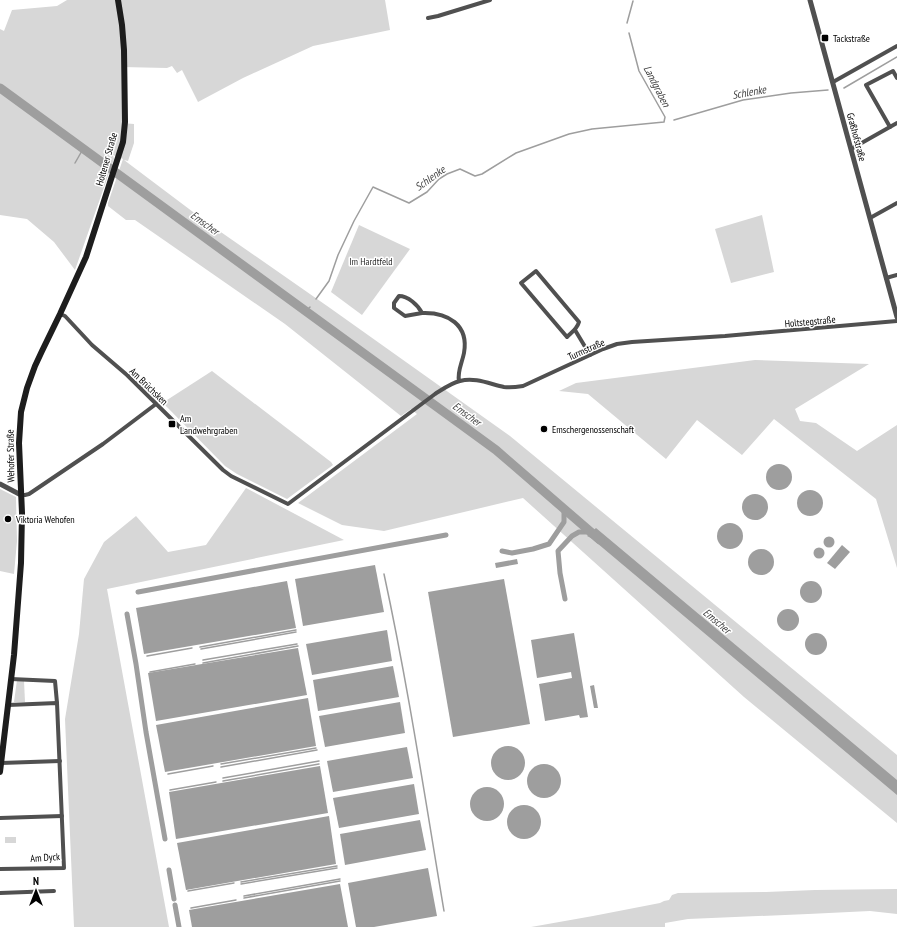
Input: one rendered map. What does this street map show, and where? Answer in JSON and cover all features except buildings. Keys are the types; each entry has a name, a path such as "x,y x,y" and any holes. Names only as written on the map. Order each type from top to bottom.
{"main road":[{"name":"Holtener Straße","path":"60,314 86,257 118,162 123,142 125,122 124,50 118,0"},
{"name":"Wehofer Straße","path":"11,678 21,563 19,427 24,400 30,380 60,314"},
{"path":"0,772 11,678"}],"street":[{"path":"428,18 490,0"},
{"name":"Graßhofstraße","path":"810,0 897,317"},
{"path":"833,82 897,46"},
{"path":"890,127 866,85 895,70 897,78"},
{"path":"851,149 897,123"},
{"path":"870,218 897,203"},
{"path":"536,271 579,322 575,330 566,337 521,283 536,271"},
{"path":"886,278 897,275"},
{"path":"422,313 419,308 404,296 399,296 394,303 394,308 405,316 422,313 434,313 448,318 456,323 462,330 465,344 458,376 459,381"},
{"name":"Am Brüchsken","path":"60,314 65,316 92,345 127,375 223,470 252,487 288,504 435,394 459,381"},
{"name":"Holtstegstraße","path":"725,336 897,321"},
{"path":"575,330 590,355"},
{"name":"Turmstraße","path":"459,381 477,380 515,388 523,386 603,349 618,344 725,336"},
{"path":"0,484 21,495 29,494 103,444 156,404"},
{"name":"Am Dyck","path":"0,869 64,868 55,681 11,678"},
{"path":"8,705 57,703"},
{"path":"1,763 60,761"},
{"path":"0,818 62,816"},
{"path":"0,893 54,891"}],"green space":[{"path":"67,0 385,0 390,30 313,46 243,78 198,102 182,70 177,73 172,66 167,68 122,67 122,123 134,124 134,143 128,161 124,160 205,221 510,436 897,755 897,823 744,697 523,498 384,531 342,525 298,503 417,414 411,409 401,416 285,324 135,220 126,220 108,206 123,159 113,155 114,159 75,270 54,242 27,219 0,215 0,29 4,31 12,10 57,6"},
{"path":"762,215 774,272 731,283 715,229"},
{"name":"Im Hardtfeld","path":"359,225 410,249 362,315 331,292"},
{"path":"755,360 869,364 795,409 800,421 816,423 857,451 897,425 897,568 876,499 774,419 742,455 697,420 666,459 588,394 559,391 576,383"},
{"path":"212,371 333,465 287,499 237,474 225,466 164,404 167,400"},
{"path":"246,488 344,540 107,589 169,927 74,927 65,719 79,634 84,579 104,542 136,516 168,552 206,545"},
{"name":"Viktoria Wehofen","path":"0,489 16,497 17,541 14,574 0,571"},
{"path":"17,680 24,681 25,702 14,702"},
{"path":"5,837 16,837 16,843 5,843"},
{"path":"897,889 897,914 870,911 688,919 665,923 665,927 531,927 660,903 669,900 672,895 678,893"}],"shaded area":[{"path":"779,464 788,468 792,477 788,486 779,490 770,486 766,477 770,468"},
{"path":"810,490 819,494 823,503 819,512 810,516 801,512 797,503 801,494"},
{"path":"755,494 764,498 768,507 764,516 755,520 746,516 742,507 746,498"},
{"path":"730,523 739,527 743,536 739,545 730,549 721,545 717,536 721,527"},
{"path":"596,528 897,780 897,795 587,536"},
{"path":"827,537 831,537 833,538 833,546 827,547 824,544 824,540"},
{"path":"842,545 850,552 835,569 827,563"},
{"path":"817,548 821,548 823,549 823,557 817,558 814,555 814,551"},
{"path":"761,549 770,553 774,562 770,571 761,575 752,571 748,562 752,553"},
{"path":"517,559 518,564 496,568 495,563"},
{"path":"375,565 384,612 303,626 295,579"},
{"path":"504,579 530,724 453,737 428,592"},
{"path":"287,581 296,628 144,654 136,608"},
{"path":"811,581 819,584 822,592 819,600 811,603 803,600 800,592 803,584"},
{"path":"788,609 796,612 799,620 796,628 788,631 780,628 777,620 780,612"},
{"path":"387,630 392,661 312,675 306,644"},
{"path":"574,633 588,717 580,718 579,715 545,721 539,684 572,678 571,672 537,678 531,640"},
{"path":"816,633 824,636 827,644 824,652 816,655 808,652 805,644 808,636"},
{"path":"298,648 307,695 156,721 148,673"},
{"path":"393,666 399,697 318,711 313,680"},
{"path":"594,685 598,708 594,708 590,686"},
{"path":"308,698 316,746 165,772 156,725"},
{"path":"400,702 405,733 325,747 319,716"},
{"path":"505,746 511,746 515,747 522,753 525,763 524,770 518,777 511,780 505,780 501,779 494,773 491,766 491,760 492,756 498,749"},
{"path":"407,747 413,778 333,792 327,761"},
{"path":"547,764 556,769 560,774 560,788 556,793 551,797 541,798 537,797 528,788 527,778 528,774 537,765"},
{"path":"320,766 328,813 176,839 169,792"},
{"path":"414,784 419,814 339,828 333,798"},
{"path":"484,787 490,787 499,792 503,798 503,810 499,816 490,821 484,821 475,816 470,807 470,801 475,792"},
{"path":"521,805 527,805 536,810 540,816 540,828 536,834 527,839 521,839 512,834 507,825 507,819 512,810"},
{"path":"329,816 336,864 186,890 177,843"},
{"path":"420,820 426,850 345,865 340,834"},
{"path":"428,868 437,916 374,927 356,927 348,883"},
{"path":"340,884 348,927 192,927 189,910"}],"waterway":[{"name":"Landgraben","path":"627,23 633,1"},
{"name":"Schlenke","path":"316,299 329,281 338,255 354,221 373,187 409,203 427,192 439,179 447,174 460,169 475,176 482,174 516,153 569,134 592,129 664,122 665,117 639,71 629,33"},
{"name":"Schlenke","path":"844,88 897,57"},
{"name":"Schlenke","path":"0,88 496,450 600,540"},
{"name":"Schlenke","path":"674,120 743,100 791,93 828,90"},
{"path":"75,163 83,149"},
{"name":"Schlenke","path":"306,311 310,307"},
{"path":"502,551 512,553 549,544 564,522 564,510"},
{"path":"565,599 558,551 572,536 579,532 591,532"},
{"path":"138,592 446,535"},
{"path":"384,574 409,700 444,911"},
{"path":"127,614 165,839"},
{"path":"200,647 296,630"},
{"path":"201,649 296,632"},
{"path":"203,660 297,644"},
{"path":"203,663 298,646"},
{"path":"147,656 192,648"},
{"path":"150,672 195,664"},
{"path":"221,764 316,748"},
{"path":"221,767 317,750"},
{"path":"223,778 319,761"},
{"path":"223,781 319,764"},
{"path":"168,774 213,766"},
{"path":"170,790 216,782"},
{"path":"241,882 337,866"},
{"path":"241,884 337,868"},
{"path":"169,870 174,899"},
{"path":"244,896 340,879"},
{"path":"244,898 340,881"},
{"path":"188,891 234,883"},
{"path":"191,908 236,900"},
{"path":"175,905 179,927"}],"place":[{"name":"Tackstraße","path":"825,38"},
{"name":"Am Landwehrgraben","path":"172,424"},
{"name":"Emschergenossenschaft","path":"544,429"},
{"name":"Viktoria Wehofen","path":"8,519"}],"water label":[{"name":"Emscher","path":"205,223"},
{"name":"Emscher","path":"467,414"},
{"name":"Emscher","path":"717,621"}]}
